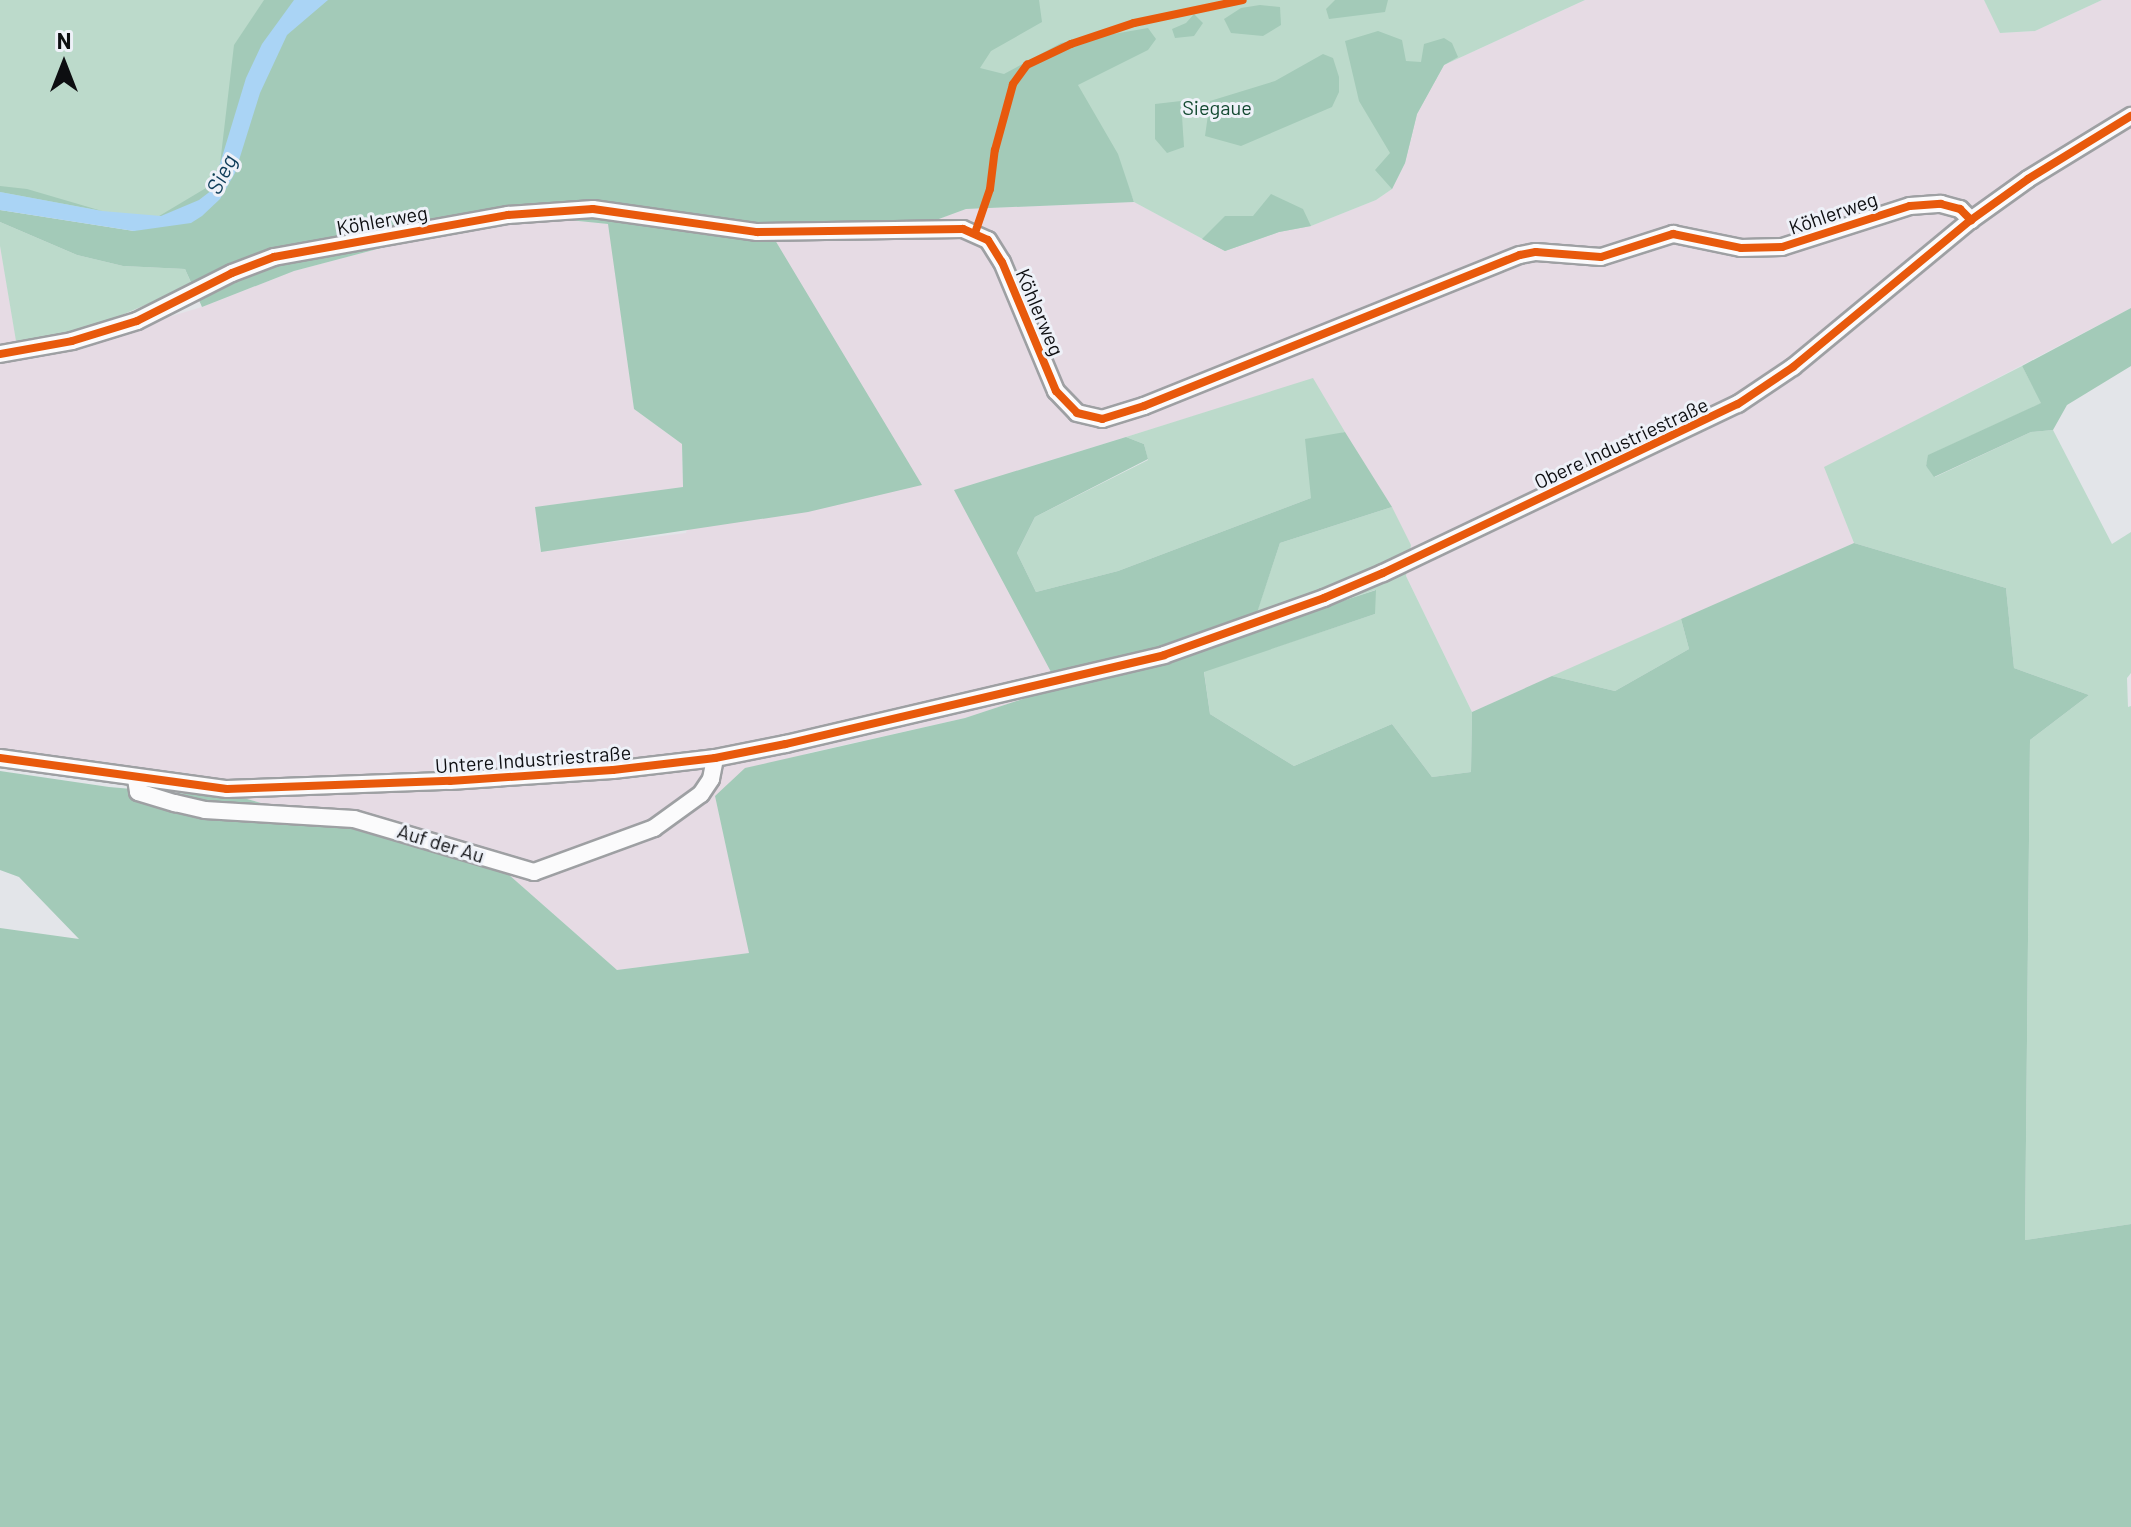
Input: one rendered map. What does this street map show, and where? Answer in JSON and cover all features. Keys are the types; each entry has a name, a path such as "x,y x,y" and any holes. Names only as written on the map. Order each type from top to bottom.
{"street":[{"name":"Obere Industriestraße","path":"1062,681 1164,655 1324,598 1683,433 1738,404 1784,375 1971,220 2028,179 2131,116"},
{"name":"Köhlerweg","path":"0,354 72,341 137,321 232,273 274,257 508,215 593,209 757,232 963,229 988,240 1002,262 1056,391 1077,413 1102,419 1196,385 1520,255 1536,252 1601,257 1673,234 1741,248 1782,247 1910,206 1941,204 1960,209 1971,220"},
{"name":"Untere Industriestraße","path":"0,758 136,779 227,789 310,788 613,770 715,758 1062,681"},
{"name":"Auf der Au","path":"136,779 138,792 175,803 205,810 354,819 534,872 654,828 701,794 711,779 715,758"}],"shaded area":[{"path":"1585,0 1984,0 2001,33 2035,31 2102,0 2131,0 2131,308 1825,468 1854,543 1472,712 1406,576 1411,545 1313,379 955,490 1060,687 965,718 808,753 715,796 750,953 617,970 507,873 247,799 190,774 0,750 0,246 19,357 51,352 202,307 294,271 510,214 609,224 634,409 682,444 683,488 536,507 540,551 686,533 775,240 928,223 966,209 1134,202 1225,251 1279,232 1311,226 1376,200 1392,189 1405,163 1417,114 1444,65"}],"green space":[{"path":"0,0 478,0 186,227 0,205"},
{"path":"264,0 1039,0 1042,22 991,51 980,68 1004,74 1061,43 1148,28 1156,39 1148,50 1078,85 1118,154 1134,202 966,209 928,223 775,240 922,485 808,512 541,552 535,507 683,487 682,444 634,409 608,224 510,214 294,271 202,307 185,269 123,266 77,255 0,222 0,210 134,231 206,188 220,164 234,45"},
{"name":"Siegaue","path":"609,0 1585,0 1444,65 1417,114 1405,163 1392,189 1376,200 1311,226 1279,232 1225,251 1134,202 1129,189"},
{"path":"1335,0 1388,0 1385,12 1329,19 1326,9"},
{"path":"1984,0 2102,0 2035,31 2000,33"},
{"path":"1260,5 1280,7 1281,25 1263,36 1231,33 1224,19 1241,8"},
{"path":"1194,14 1203,23 1194,36 1175,38 1172,29 1186,23"},
{"path":"1378,31 1402,40 1406,61 1421,62 1424,44 1444,38 1452,43 1458,57 1444,65 1417,114 1405,163 1392,189 1375,170 1390,153 1359,101 1345,41"},
{"name":"Siegaue","path":"1323,54 1333,58 1339,77 1339,92 1332,107 1241,146 1205,136 1210,101 1275,81"},
{"path":"1181,101 1184,147 1167,153 1155,139 1155,104"},
{"path":"0,186 27,189 102,211 0,192"},
{"path":"1271,194 1303,209 1311,226 1279,232 1225,251 1202,239 1225,216 1253,216"},
{"path":"0,222 77,255 123,266 185,269 192,285 72,333 16,341 0,246"},
{"path":"2131,308 2131,366 2067,405 2053,430 2031,432 1934,477 1926,466 1928,455 2041,403 2022,366"},
{"path":"2022,366 2042,403 1929,455 1926,466 1935,477 2031,432 2053,430 2112,544 2131,532 2131,673 2127,678 2128,707 2131,706 2131,1224 2025,1240 2030,740 2089,695 2014,668 2006,588 1854,543 1824,467"},
{"path":"1313,378 1345,432 1323,438 1311,498 1118,571 1036,592 1017,553 1035,517 1148,460 1144,444 1126,437"},
{"path":"1345,432 1392,507 1280,543 1251,631 1376,590 1375,614 1204,672 1210,714 1294,766 1392,724 1432,777 1471,772 1472,712 1552,676 1615,691 1689,649 1681,619 1854,543 2006,588 2014,668 2089,695 2030,740 2025,1240 2131,1224 2131,1527 0,1527 0,928 79,939 19,877 0,870 0,771 109,787 247,799 507,873 617,970 749,953 715,796 745,768 965,718 1059,687 954,490 1126,437 1144,444 1148,459 1035,517 1017,553 1036,592 1118,571 1311,498 1305,439"},
{"path":"1392,507 1411,545 1406,576 1472,712 1471,772 1432,777 1392,724 1294,766 1210,714 1204,671 1375,614 1375,590 1250,632 1280,543"},
{"path":"1681,619 1689,649 1615,691 1552,676"}],"water":[{"name":"Sieg","path":"294,0 328,0 287,35 260,93 235,173 220,199 202,216 191,223 134,231 0,210 0,192 102,211 161,216 199,200 212,190 246,78 262,44"}],"cycle path":[{"path":"975,233 990,189 995,150 1013,84 1027,65 1071,44 1134,23 1243,0"},
{"path":"0,758 227,789 450,781 613,770 715,758 786,744 1164,655 1324,598 1383,573 1738,404 1793,367 1971,220 2028,179 2131,116"},
{"path":"0,354 72,341 137,321 232,273 274,257 508,215 593,209 757,232 963,229 988,240 1002,262 1056,391 1077,413 1102,419 1144,406 1520,255 1536,252 1601,257 1673,234 1741,248 1782,247 1910,206 1941,204 1960,209 1971,220"}]}
